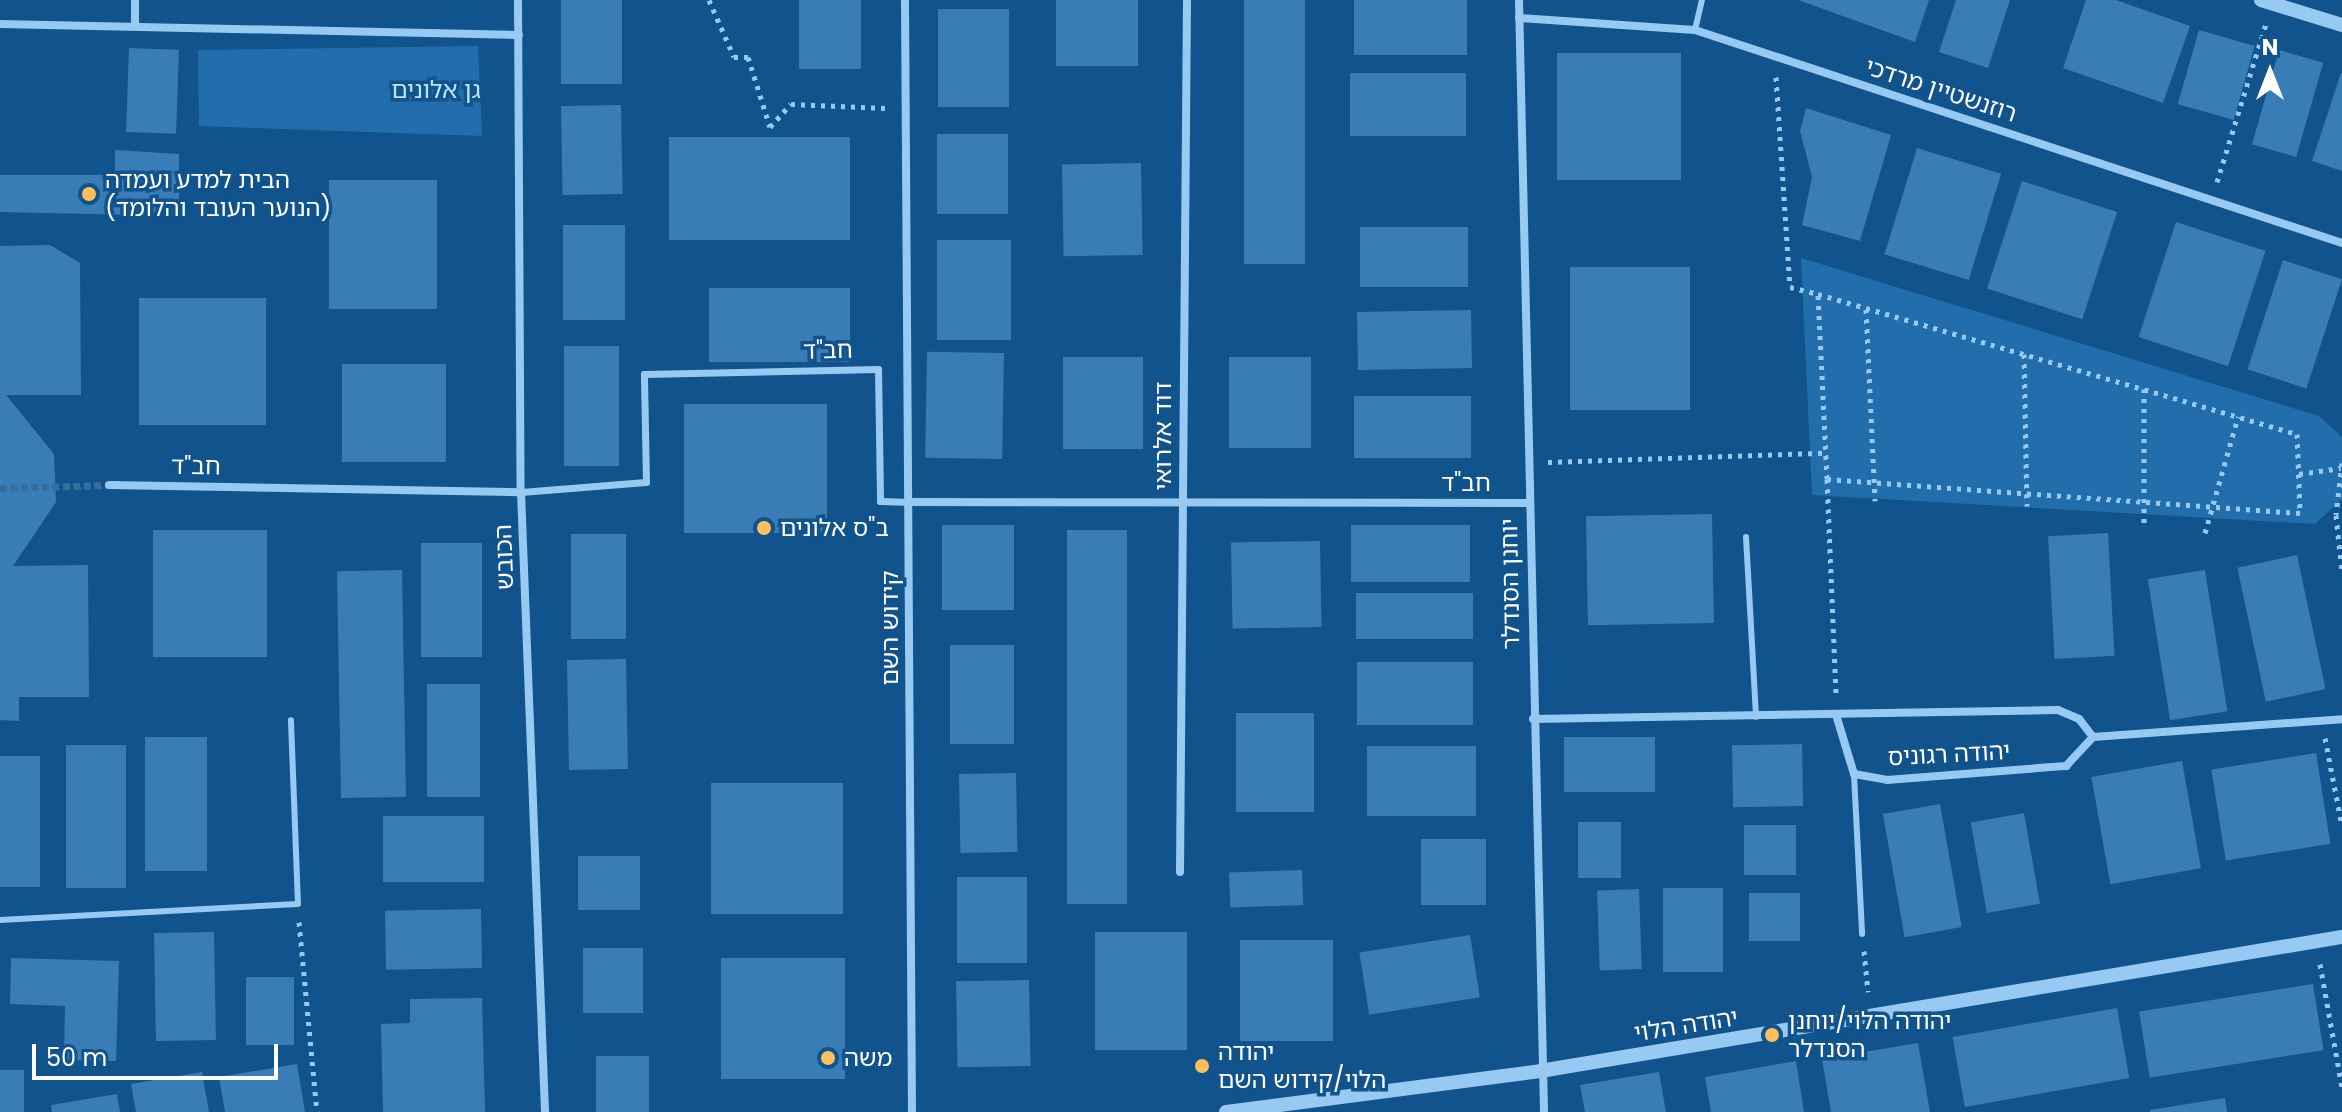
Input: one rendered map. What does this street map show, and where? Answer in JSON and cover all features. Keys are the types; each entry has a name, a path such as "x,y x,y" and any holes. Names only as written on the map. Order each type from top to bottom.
{"street":[{"path":"135,0 135,26"},
{"name":"הכובש","path":"518,0 521,492 545,1112"},
{"name":"קידוש השם","path":"905,0 912,1112"},
{"name":"דוד אלרואי","path":"1180,872 1187,0"},
{"name":"יוחנן הסנדלר","path":"1519,0 1540,1071 1544,1112"},
{"path":"2267,2 2342,25"},
{"name":"רוזנשטיין מרדכי","path":"1519,18 1695,30 2342,243"},
{"path":"0,24 519,35"},
{"name":"חב\"ד","path":"109,485 521,492 646,482 644,374 878,369 880,501 1528,503"},
{"name":"יהודה רגוניס","path":"1533,719 1837,718 2058,710 2079,719 2093,737 2066,766 1887,780 1854,774 1837,718"},
{"path":"2093,737 2342,719"},
{"name":"יהודה הלוי","path":"1226,1112 1540,1071 2342,937"}],"lane":[{"path":"1695,30 1702,0"},
{"path":"1746,537 1756,718"},
{"path":"0,920 298,904 291,720"},
{"path":"1854,774 1862,934"}],"path":[{"path":"709,0 734,57 748,57 770,127 791,104 906,108"},
{"path":"2211,200 2267,2"},
{"path":"1774,56 1790,287 2297,434 2300,513 1827,479"},
{"path":"1818,294 1837,718"},
{"path":"1866,309 1875,501"},
{"path":"2024,354 2027,506"},
{"path":"2144,389 2144,525"},
{"path":"2205,533 2238,417"},
{"path":"1527,462 1825,453"},
{"path":"2299,474 2341,466 2336,515 2342,572"},
{"path":"2322,722 2342,826"},
{"path":"298,904 317,1112"},
{"path":"1862,934 1871,1016"},
{"path":"2316,942 2342,1088"}],"green space":[{"name":"גן אלונים","path":"478,46 482,136 199,126 198,50"},
{"path":"1801,258 2319,416 2342,437 2342,499 2315,524 1812,495"}],"building":[{"path":"561,0 622,0 622,84 561,84"},
{"path":"799,0 861,0 861,69 799,69"},
{"path":"1056,0 1138,0 1138,66 1056,66"},
{"path":"1244,0 1305,0 1305,264 1244,264"},
{"path":"1354,0 1467,0 1467,55 1354,55"},
{"path":"1798,0 1929,0 1915,42"},
{"path":"1956,0 2010,0 1988,68 1939,52"},
{"path":"2086,0 2116,0 2190,26 2163,103 2063,68"},
{"path":"938,9 1009,9 1009,107 938,107"},
{"path":"2199,30 2255,46 2234,120 2178,104"},
{"path":"129,48 179,50 176,134 126,132"},
{"path":"2279,50 2323,63 2296,157 2252,144"},
{"path":"1557,53 1681,53 1681,180 1557,180"},
{"path":"1350,73 1466,73 1466,136 1350,136"},
{"path":"2342,73 2342,171 2312,161"},
{"path":"621,105 623,194 563,195 561,106"},
{"path":"1806,108 1891,135 1860,241 1802,225 1812,177 1800,131"},
{"path":"937,134 1008,134 1008,214 937,214"},
{"path":"669,137 850,137 850,240 669,240"},
{"path":"1917,148 2001,174 1969,280 1885,254"},
{"name":"הבית למדע ועמדה (הנוער העובד והלומד)","path":"115,150 179,154 179,216 0,212 0,175 115,175"},
{"path":"1141,163 1143,255 1064,256 1062,164"},
{"path":"329,180 437,180 437,309 329,309"},
{"path":"2022,181 2117,212 2082,319 1987,288"},
{"path":"2176,222 2265,251 2228,366 2139,337"},
{"path":"563,225 625,225 625,320 563,320"},
{"path":"1360,227 1468,227 1468,287 1360,287"},
{"path":"937,240 1011,240 1011,340 937,340"},
{"path":"50,245 80,263 81,395 6,395 54,454 56,502 13,566 88,565 89,697 19,697 19,721 0,720 0,246"},
{"path":"2283,260 2342,279 2306,389 2247,369"},
{"path":"1570,267 1690,267 1690,410 1570,410"},
{"path":"709,288 850,288 850,362 709,362"},
{"path":"139,298 266,298 266,425 139,425"},
{"path":"1471,310 1472,368 1358,370 1357,312"},
{"path":"564,346 619,346 619,466 564,466"},
{"path":"927,352 1004,353 1002,459 925,458"},
{"path":"1063,357 1143,357 1143,449 1063,449"},
{"path":"1229,357 1311,357 1311,448 1229,448"},
{"path":"342,364 446,364 446,462 342,462"},
{"path":"1354,396 1471,396 1471,458 1354,458"},
{"path":"684,404 827,404 827,533 684,533"},
{"path":"1712,514 1714,623 1588,625 1586,516"},
{"path":"942,525 1014,525 1014,610 942,610"},
{"path":"1351,525 1470,525 1470,582 1351,582"},
{"path":"153,530 267,530 267,657 153,657"},
{"path":"1067,530 1127,530 1127,904 1067,904"},
{"path":"2108,533 2114,656 2055,659 2048,536"},
{"path":"571,534 626,534 626,639 571,639"},
{"path":"1320,541 1322,627 1233,629 1231,543"},
{"path":"421,543 482,543 482,657 421,657"},
{"path":"2297,555 2325,689 2266,702 2237,568"},
{"path":"402,570 406,797 341,798 337,571"},
{"path":"2205,570 2227,711 2170,720 2148,579"},
{"path":"1356,593 1473,593 1473,639 1356,639"},
{"path":"950,645 1014,645 1014,744 950,744"},
{"path":"626,659 628,769 569,770 567,660"},
{"path":"1357,662 1473,662 1473,725 1357,725"},
{"path":"427,684 480,684 480,797 427,797"},
{"path":"1236,713 1314,713 1314,812 1236,812"},
{"path":"145,737 207,737 207,871 145,871"},
{"path":"1564,737 1655,737 1655,792 1564,792"},
{"path":"1802,744 1803,806 1733,807 1732,745"},
{"path":"66,745 126,745 126,888 66,888"},
{"path":"1367,746 1476,746 1476,816 1367,816"},
{"path":"2316,753 2330,844 2226,860 2211,770"},
{"path":"0,756 40,756 40,887 0,887"},
{"path":"2182,761 2201,868 2110,884 2091,777"},
{"path":"1016,773 1017,852 960,853 959,774"},
{"path":"711,783 843,783 843,914 711,914"},
{"path":"1940,804 1962,927 1905,937 1883,814"},
{"path":"2024,813 2040,904 1987,913 1971,822"},
{"path":"383,816 484,816 484,882 383,882"},
{"path":"1578,822 1621,822 1621,878 1578,878"},
{"path":"1744,825 1796,825 1796,875 1744,875"},
{"path":"1421,839 1486,839 1486,905 1421,905"},
{"path":"578,856 640,856 640,910 578,910"},
{"path":"1302,870 1303,905 1230,908 1229,873"},
{"path":"957,877 1027,877 1027,963 957,963"},
{"path":"1663,888 1723,888 1723,972 1663,972"},
{"path":"1639,889 1642,969 1600,970 1597,890"},
{"path":"1749,893 1800,893 1800,941 1749,941"},
{"path":"481,909 482,968 386,970 385,911"},
{"path":"214,932 216,1040 156,1041 154,933"},
{"path":"1095,932 1187,932 1187,1050 1095,1050"},
{"path":"1470,935 1480,997 1369,1015 1359,953"},
{"path":"1240,940 1333,940 1333,1041 1240,1041"},
{"path":"583,948 643,948 643,1013 583,1013"},
{"path":"11,958 119,961 116,1061 64,1060 65,1006 10,1004"},
{"path":"721,958 845,958 845,1079 721,1079"},
{"path":"246,977 294,977 294,1045 246,1045"},
{"path":"1029,980 1031,1066 958,1067 956,981"},
{"path":"2313,984 2323,1050 2150,1078 2139,1012"},
{"path":"482,998 485,1112 383,1112 381,1024 410,1023 410,999"},
{"path":"2117,1008 2129,1078 1965,1107 1953,1037"},
{"path":"1918,1043 1930,1112 1831,1112 1822,1059"},
{"path":"596,1056 649,1056 649,1112 596,1112"},
{"path":"1796,1061 1804,1112 1711,1112 1705,1077"},
{"path":"297,1064 305,1112 225,1112 219,1077"},
{"path":"0,1070 24,1070 24,1112 0,1112"},
{"path":"202,1072 209,1112 136,1112 131,1084"},
{"path":"1659,1072 1666,1112 1585,1112 1580,1085"},
{"path":"117,1094 120,1112 52,1112 51,1105"},
{"path":"2225,1098 2227,1112 2150,1112 2150,1110"}],"tunnel":[{"path":"0,488 109,485"}],"place":[{"name":"הבית למדע ועמדה (הנוער העובד והלומד)","path":"89,194"},
{"name":"ב\"ס אלונים","path":"764,528"},
{"name":"יהודה הלוי/יוחנן הסנדלר","path":"1772,1035"},
{"name":"משה","path":"828,1058"},
{"name":"יהודה הלוי/קידוש השם","path":"1202,1066"}]}
